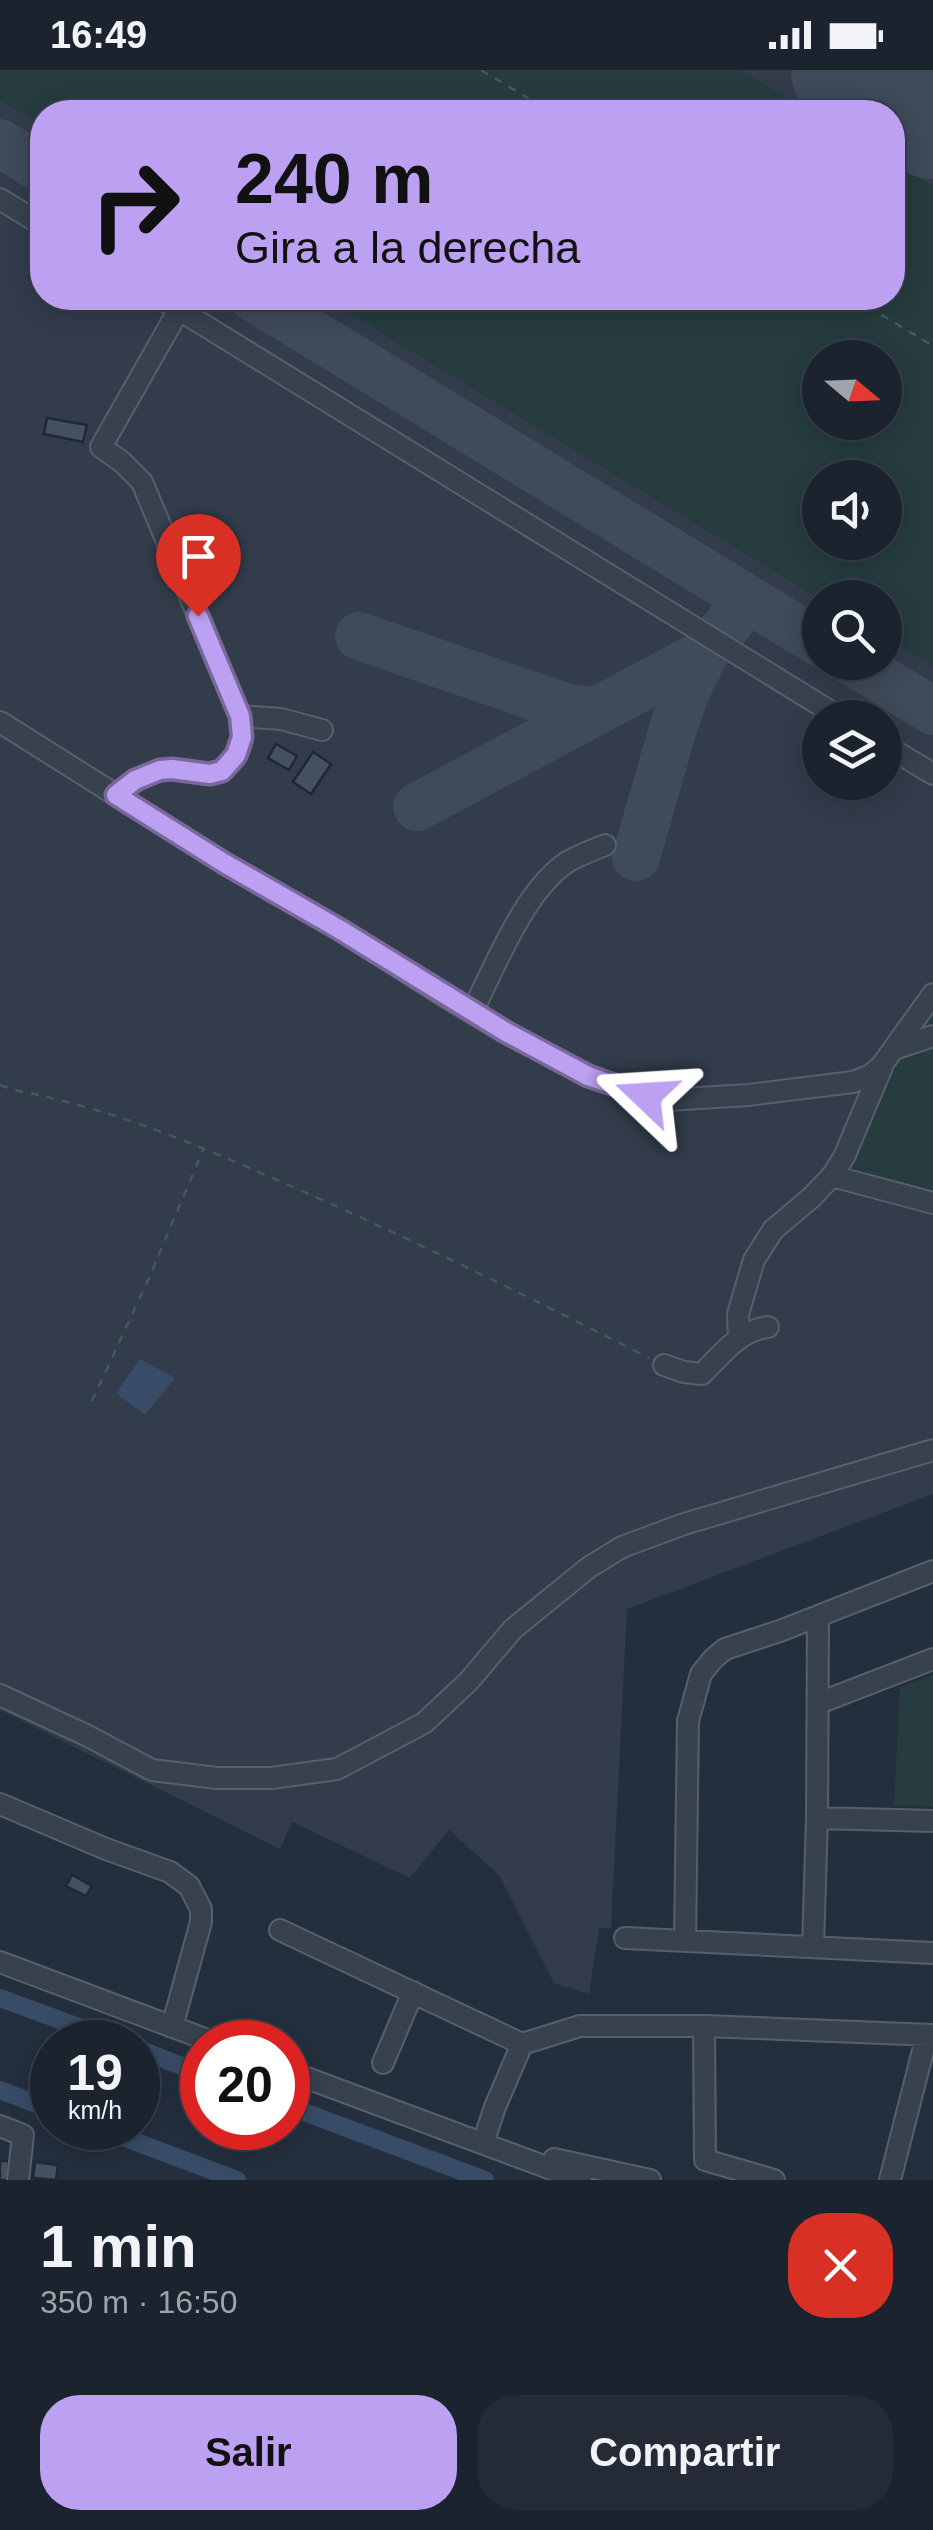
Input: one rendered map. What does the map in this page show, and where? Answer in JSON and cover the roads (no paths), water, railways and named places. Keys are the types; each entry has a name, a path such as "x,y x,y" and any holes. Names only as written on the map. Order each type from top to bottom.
{"street":[{"path":"0,199 30,218"},
{"path":"116,795 135,780 160,770 210,774 222,771 236,755 242,737 240,716 142,482 100,446 179,310"},
{"path":"193,310 812,700"},
{"path":"240,716 281,719 322,730"},
{"path":"0,722 472,1012 588,1076 646,1096 668,1100 729,1097 853,1082 872,1075 933,994"},
{"path":"902,755 933,774"},
{"path":"472,1012 537,892 567,862 604,845"},
{"path":"739,1338 738,1314 754,1260 772,1230 832,1176 888,1057 933,1036"},
{"path":"832,1176 933,1203"},
{"path":"664,1365 702,1374 739,1338 755,1328 768,1327"},
{"path":"0,1695 152,1770 217,1778 271,1778 336,1768 424,1723 468,1682 513,1630 588,1568 622,1547 684,1524 933,1450"},
{"path":"685,1941 688,1721 700,1674 725,1649 780,1632 933,1572"},
{"path":"812,1947 818,1818 818,1616"},
{"path":"819,1704 933,1659"},
{"path":"0,1804 170,1872 189,1886 201,1922 172,2027"},
{"path":"818,1818 933,1821"},
{"path":"280,1930 522,2044 580,2026 704,2026 930,2035 890,2180"},
{"path":"626,1938 933,1953"},
{"path":"0,1962 180,2030"},
{"path":"383,2063 413,1992"},
{"path":"704,2026 705,2160 736,2175 774,2180"},
{"path":"483,2144 522,2044"},
{"path":"310,2079 581,2180"},
{"path":"0,2126 23,2135 18,2180"},
{"path":"506,2152 650,2180"}],"water":[{"path":"140,1359 175,1378 145,1415 116,1393"}],"waterway":[{"path":"0,1998 60,2020"},
{"path":"160,2058 180,2065"},
{"path":"0,2090 30,2102"},
{"path":"310,2114 485,2180"},
{"path":"157,2150 237,2180"}]}
